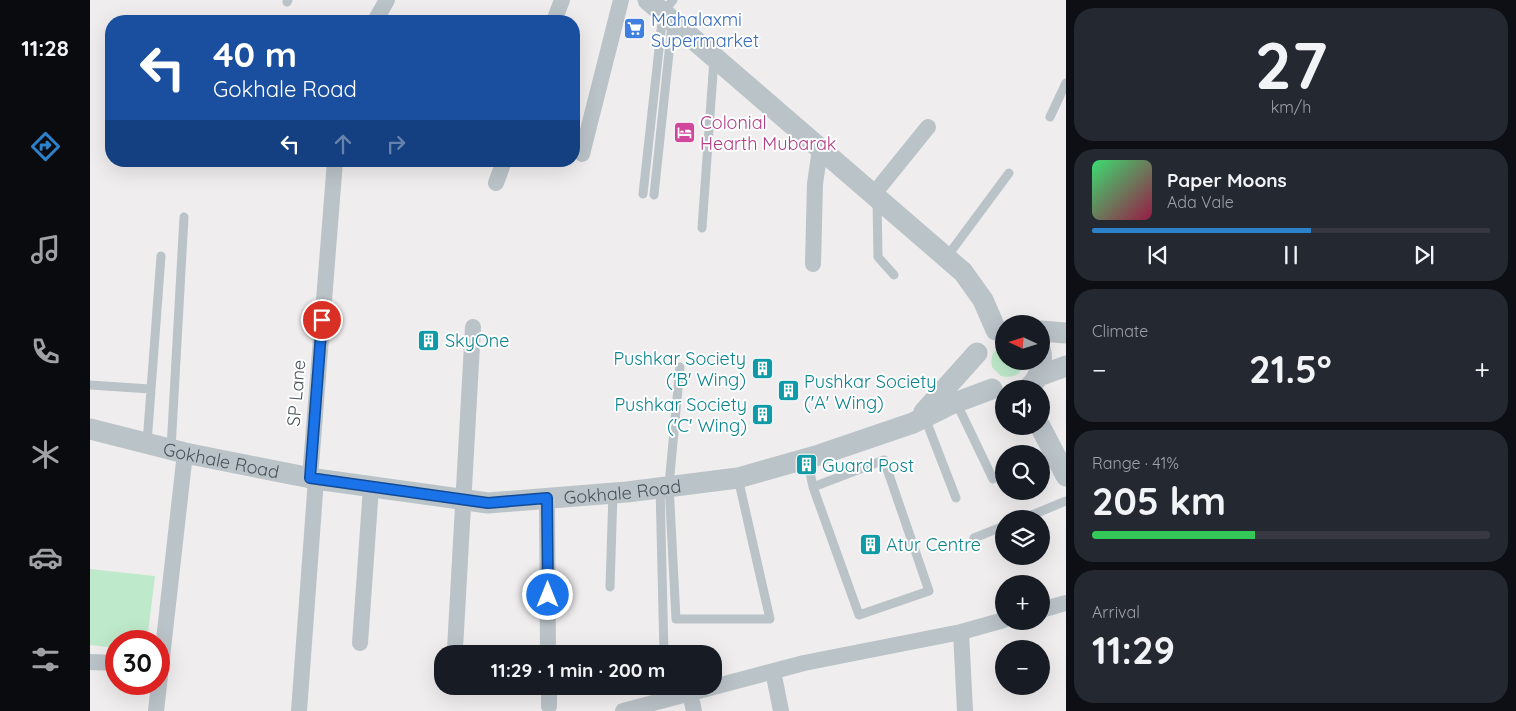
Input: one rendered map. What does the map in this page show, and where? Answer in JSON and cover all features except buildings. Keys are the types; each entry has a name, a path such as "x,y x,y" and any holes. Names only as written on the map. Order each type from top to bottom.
{"street":[{"path":"378,15 387,0"},
{"path":"556,15 562,0"},
{"path":"582,154 621,0"},
{"path":"664,9 715,58 963,272 995,321"},
{"path":"875,196 928,127"},
{"path":"813,264 815,184 820,149"},
{"name":"SP Lane","path":"299,711 335,167"},
{"path":"496,183 502,167"},
{"path":"455,645 473,327"},
{"name":"Gokhale Road","path":"919,420 977,353 988,336 995,332"},
{"path":"1050,332 1066,333"},
{"path":"977,353 978,374 995,388"},
{"path":"1037,380 1066,366"},
{"name":"Gokhale Road","path":"90,429 178,451 313,479 488,503 614,493 738,478 807,458 919,420 956,402 995,392"},
{"path":"1045,435 1066,476"},
{"path":"163,630 178,451"},
{"path":"360,643 371,487"},
{"path":"547,498 548,645"},
{"path":"1050,607 1066,603"},
{"path":"722,685 804,663 961,632 995,623"},
{"path":"961,632 965,711"},
{"path":"90,662 105,663"},
{"path":"773,671 781,711"},
{"path":"156,711 157,695"},
{"path":"548,695 549,706"},
{"path":"623,711 683,695"},
{"path":"690,695 694,711"}],"lane":[{"path":"643,194 664,9"},
{"path":"654,195 664,9"},
{"path":"702,228 715,58"},
{"path":"1050,117 1066,83"},
{"path":"946,258 1008,173"},
{"path":"875,196 878,257 894,275"},
{"path":"178,451 184,217"},
{"path":"147,444 162,256"},
{"path":"664,645 664,486 680,367"},
{"path":"90,385 150,389"},
{"path":"956,402 993,479"},
{"path":"919,420 956,498"},
{"path":"807,458 813,487 859,615 929,591 884,460 813,487"},
{"path":"664,486 676,618 770,619 738,478"},
{"path":"610,588 614,493"},
{"path":"1044,510 1066,501"},
{"path":"974,538 995,530"}],"green space":[{"path":"995,350 995,370 992,367 991,360"},
{"path":"995,370 1021,370 1014,376 1001,376"},
{"path":"90,569 155,576 148,630 105,630 105,647 90,645"}],"place":[{"name":"Mahalaxmi Supermarket","path":"635,29"},
{"name":"Colonial Hearth Mubarak","path":"684,132"},
{"name":"SkyOne","path":"429,340"},
{"name":"Pushkar Society ('B' Wing)","path":"762,368"},
{"name":"Pushkar Society ('A' Wing)","path":"788,391"},
{"name":"Pushkar Society ('C' Wing)","path":"763,414"},
{"name":"Guard Post","path":"806,465"},
{"name":"Atur Centre","path":"870,544"}],"route":[{"path":"322,320 310,478 488,503 547,498 548,595"}]}
